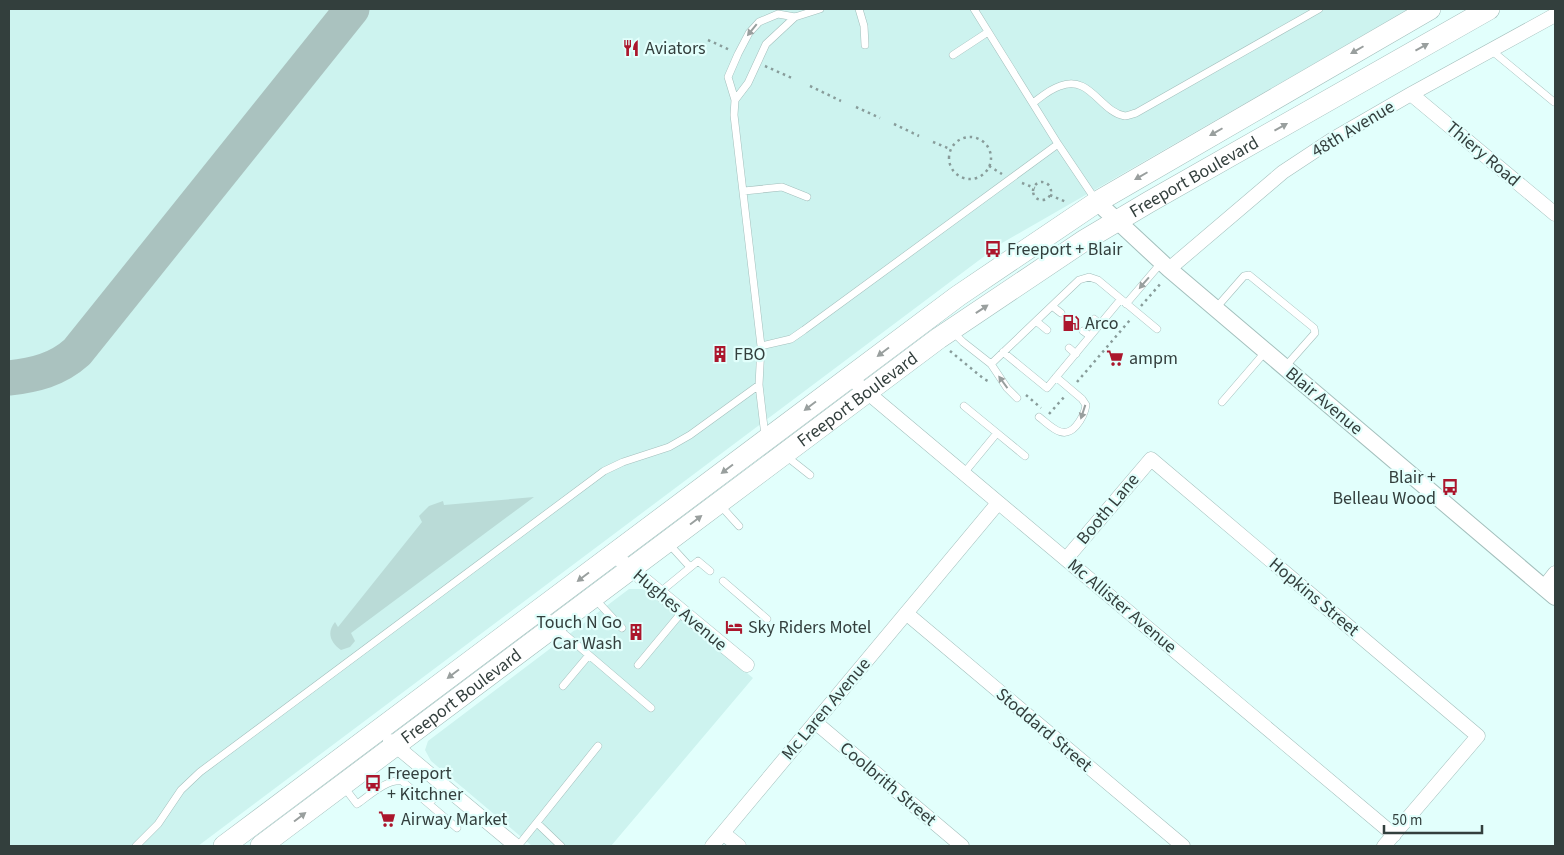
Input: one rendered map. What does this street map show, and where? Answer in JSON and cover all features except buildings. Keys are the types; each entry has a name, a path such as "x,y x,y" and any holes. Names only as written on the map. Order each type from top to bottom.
{"main road":[{"name":"Freeport Boulevard","path":"224,846 958,296 1097,202 1430,9"},
{"name":"Freeport Boulevard","path":"271,842 343,785 554,626 951,330 1117,220 1489,9"}],"street":[{"name":"48th Avenue","path":"1165,266 1283,172 1333,139 1555,15"},
{"name":"Thiery Road","path":"1412,94 1555,214"},
{"name":"Blair Avenue","path":"1097,202 1165,266 1550,592"},
{"name":"Mc Allister Avenue","path":"849,377 1394,835"},
{"name":"Booth Lane","path":"1066,559 1151,459"},
{"name":"Hopkins Street","path":"1151,459 1478,736 1394,835"},
{"name":"Mc Laren Avenue","path":"712,846 998,503"},
{"name":"Hughes Avenue","path":"612,554 747,665"},
{"path":"1550,592 1555,573"},
{"name":"Stoddard Street","path":"906,613 1182,846"},
{"name":"Coolbrith Street","path":"815,722 962,846"},
{"path":"377,730 517,846"},
{"path":"723,833 739,846"},
{"path":"1384,846 1394,835"}],"lane":[{"path":"734,100 748,84 766,44 795,17 820,9"},
{"path":"859,9 864,26 864,45"},
{"path":"974,9 1058,144 1097,202"},
{"path":"1033,103 1060,86 1068,84 1081,86 1093,92 1114,112 1126,116 1136,113 1320,9"},
{"path":"766,440 759,384 761,346 734,115 734,100 728,77 749,33 759,22 778,14 795,17"},
{"path":"954,55 988,32"},
{"path":"1491,50 1554,102"},
{"path":"761,346 791,339 1058,144"},
{"path":"744,191 782,187 807,197"},
{"path":"1004,352 1047,388 1100,324 1165,266"},
{"path":"1216,309 1244,276 1249,275 1314,328 1315,333 1284,367"},
{"path":"990,364 1078,280 1089,277 1098,280 1157,329"},
{"path":"1064,294 1072,300"},
{"path":"1052,306 1061,312"},
{"path":"1094,319 1100,324"},
{"path":"1036,320 1047,330"},
{"path":"951,330 990,364 1007,388 1017,398"},
{"path":"1083,331 1090,336"},
{"path":"1069,348 1076,354"},
{"path":"1222,402 1266,351"},
{"path":"1039,417 1061,432 1067,433 1072,431 1085,412 1086,404 1082,399 1056,377"},
{"path":"136,846 158,824 181,790 200,772 588,482 604,471 623,462 669,447 690,435 759,384"},
{"path":"964,406 1024,456"},
{"path":"964,473 997,433"},
{"path":"784,454 810,475"},
{"path":"718,503 739,526"},
{"path":"667,542 690,567"},
{"path":"659,593 698,561 710,571"},
{"path":"723,581 767,619"},
{"path":"594,597 622,628"},
{"path":"541,608 554,626 652,708"},
{"path":"638,665 682,612"},
{"path":"564,686 589,655"},
{"path":"517,846 598,746"},
{"path":"343,785 357,804 388,783 402,780 457,828"},
{"path":"429,804 444,786"},
{"path":"536,823 561,846"}],"path":[{"path":"708,40 731,51"},
{"path":"764,65 794,79"},
{"path":"810,86 842,101"},
{"path":"856,107 880,118"},
{"path":"894,124 919,136"},
{"path":"970,137 976,139 983,142 987,147 990,160 989,166 985,172 973,178 959,176 950,166 951,150 957,141 963,138 970,137"},
{"path":"933,142 951,150"},
{"path":"989,166 1004,174"},
{"path":"1020,182 1035,188"},
{"path":"1040,183 1045,183 1051,189 1050,195 1043,200 1038,198 1034,194 1035,188 1040,183"},
{"path":"1050,195 1066,202"}],"shaded area":[{"path":"9,9 1409,9 1002,243 198,846 9,846"},
{"path":"629,589 645,589 753,678 611,846 532,846 431,761 425,750 428,741"}],"green space":[{"path":"534,497 351,633 355,641 350,647 341,650 332,641 330,634 332,626 335,622 338,627 422,522 419,516 429,506 443,501 444,505"}],"taxiway":[{"path":"9,378 45,371 62,363 77,352 352,9"}],"place":[{"name":"Aviators","path":"631,48"},
{"name":"Freeport + Blair","path":"993,249"},
{"name":"Arco","path":"1071,323"},
{"name":"FBO","path":"720,354"},
{"name":"ampm","path":"1115,358"},
{"name":"Blair + Belleau Wood","path":"1450,487"},
{"name":"Sky Riders Motel","path":"734,627"},
{"name":"Touch N Go Car Wash","path":"636,632"},
{"name":"Freeport + Kitchner","path":"373,783"},
{"name":"Airway Market","path":"387,819"}]}
